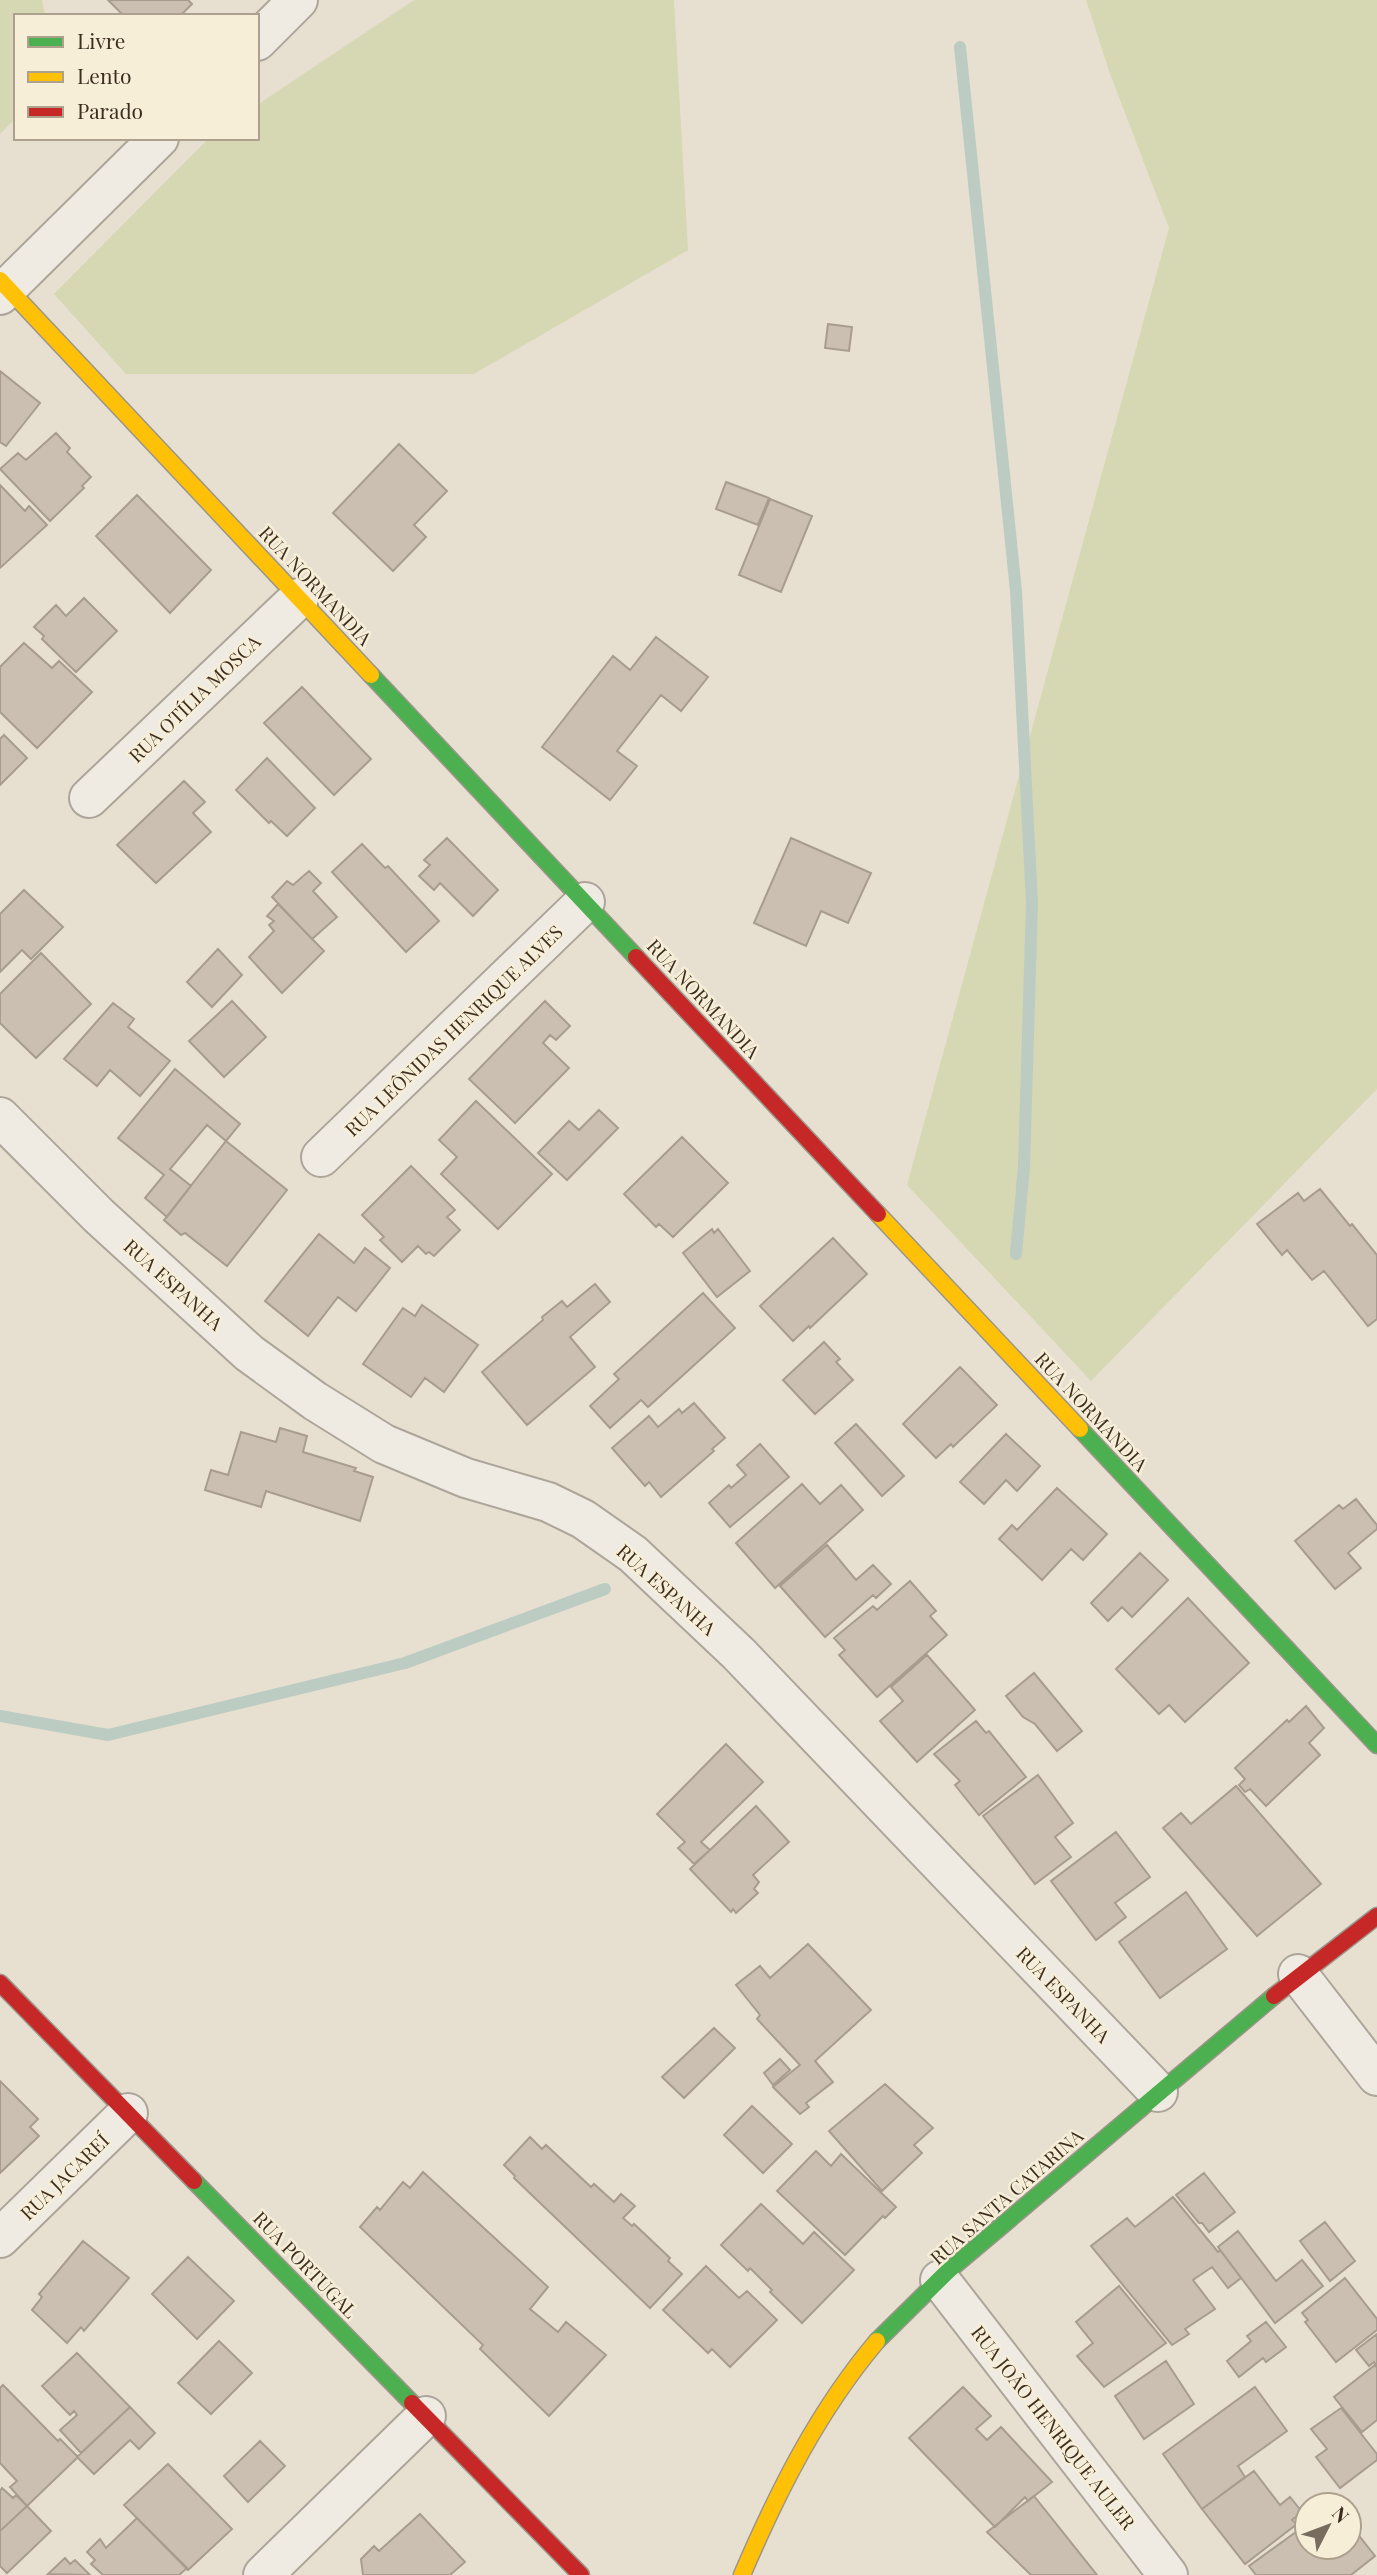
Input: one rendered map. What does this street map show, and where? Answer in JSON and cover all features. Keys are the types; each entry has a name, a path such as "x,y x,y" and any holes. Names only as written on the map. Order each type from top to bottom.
{"street":[{"path":"259,39 298,0"},
{"path":"3,287 157,140"},
{"name":"RUA NORMANDIA","path":"3,287 299,597 1377,1745"},
{"name":"RUA OTÍLIA MOSCA","path":"89,798 299,597"},
{"name":"RUA LEÔNIDAS HENRIQUE ALVES","path":"321,1157 585,902"},
{"name":"RUA ESPANHA","path":"0,1117 99,1216 249,1353 316,1401 384,1444 466,1478 548,1502 583,1519 633,1554 739,1654 1158,2092"},
{"name":"RUA SANTA CATARINA","path":"742,2575 784,2480 816,2423 872,2348 940,2280 1158,2092 1298,1974 1377,1916"},
{"path":"1298,1974 1377,2076"},
{"name":"RUA PORTUGAL","path":"0,1983 581,2575"},
{"name":"RUA JACAREÍ","path":"0,2238 128,2113"},
{"name":"RUA JOÃO HENRIQUE AULER","path":"940,2280 1168,2575"},
{"path":"263,2575 426,2416"}],"green space":[{"path":"0,0 42,0 45,14 14,14 14,120 0,134"},
{"path":"414,0 674,0 688,250 474,374 126,374 54,294 207,140 259,140 259,104"},
{"path":"1086,0 1377,0 1377,1089 1091,1381 907,1185 1169,228 1109,71"}],"building":[{"path":"108,0 188,0 192,4 182,14 122,14"},
{"path":"828,324 852,327 849,351 825,348"},
{"path":"0,371 40,403 6,446 0,442"},
{"path":"56,433 70,448 67,452 91,477 82,486 84,488 50,521 0,469 18,453 26,460"},
{"path":"399,444 447,491 414,525 426,537 393,571 333,513"},
{"path":"726,482 769,498 758,525 716,509"},
{"path":"0,485 25,511 29,506 47,525 0,568"},
{"path":"137,495 211,570 170,613 96,536"},
{"path":"770,499 812,516 781,592 739,575"},
{"path":"84,598 117,631 76,672 42,639 44,636 34,627 56,605 66,616"},
{"path":"656,637 708,677 681,711 661,695 617,751 637,766 610,800 542,747 613,656 630,670"},
{"path":"24,643 52,668 59,661 92,692 37,748 0,712 0,667"},
{"path":"302,687 371,759 334,795 264,723"},
{"path":"4,735 27,758 0,785 0,739"},
{"path":"267,758 315,808 287,836 271,821 269,823 236,790"},
{"path":"184,781 205,802 193,813 211,832 156,883 117,845"},
{"path":"447,838 498,890 473,916 440,883 434,890 419,876 430,865 424,860"},
{"path":"791,838 871,873 848,923 821,911 806,946 754,923"},
{"path":"362,844 385,868 388,866 439,921 406,952 332,872"},
{"path":"309,871 321,883 313,891 337,917 312,939 272,897 287,881 293,885"},
{"path":"24,890 63,927 31,959 22,950 0,972 0,914"},
{"path":"278,904 324,951 282,993 249,957 274,931 269,925 274,921 267,916"},
{"path":"218,949 242,975 212,1007 187,982"},
{"path":"41,953 91,1004 36,1058 0,1023 0,994"},
{"path":"232,1001 266,1037 224,1077 189,1041"},
{"path":"545,1001 570,1026 556,1040 550,1035 543,1043 569,1068 515,1123 469,1079"},
{"path":"113,1003 134,1019 128,1027 170,1061 140,1096 110,1070 97,1086 64,1059"},
{"path":"175,1069 240,1124 226,1141 207,1125 170,1169 191,1186 167,1217 145,1198 164,1175 118,1138"},
{"path":"476,1101 552,1174 498,1229 441,1174 457,1157 439,1140"},
{"path":"599,1110 618,1128 567,1180 538,1153 569,1121 579,1130"},
{"path":"682,1137 728,1183 673,1237 659,1224 656,1227 624,1194"},
{"path":"226,1141 287,1190 227,1266 164,1220"},
{"path":"411,1166 455,1210 447,1217 460,1230 434,1256 429,1252 426,1254 418,1246 402,1262 380,1240 384,1237 362,1215"},
{"path":"1320,1189 1377,1255 1377,1319 1368,1326 1324,1271 1312,1280 1287,1250 1282,1255 1257,1224 1298,1193 1304,1201"},
{"path":"712,1229 714,1233 718,1229 750,1271 717,1297 683,1253"},
{"path":"319,1234 354,1263 365,1248 390,1268 356,1311 338,1297 308,1336 265,1301"},
{"path":"833,1238 867,1274 793,1341 760,1306"},
{"path":"595,1284 610,1302 570,1337 595,1367 527,1425 482,1372 562,1301 567,1307"},
{"path":"703,1293 735,1328 648,1407 641,1400 610,1428 590,1406 619,1379 614,1374"},
{"path":"422,1305 478,1345 444,1392 425,1378 411,1397 363,1364 403,1308 415,1316"},
{"path":"824,1342 840,1359 836,1362 853,1380 815,1414 783,1380"},
{"path":"960,1367 997,1405 953,1447 951,1444 936,1458 903,1424"},
{"path":"694,1403 725,1438 712,1449 714,1451 661,1497 649,1482 645,1486 612,1448 649,1416 658,1427 679,1409 682,1413"},
{"path":"856,1424 904,1476 882,1496 835,1443"},
{"path":"280,1428 307,1436 303,1452 356,1468 354,1471 373,1477 360,1521 266,1491 261,1507 205,1490 211,1470 228,1475 241,1432 276,1442"},
{"path":"1006,1434 1040,1466 1017,1491 1006,1480 984,1504 960,1482"},
{"path":"760,1444 789,1477 730,1527 709,1503 729,1485 731,1488 746,1475 737,1465"},
{"path":"802,1484 820,1504 841,1485 863,1510 775,1588 736,1543"},
{"path":"1057,1488 1107,1534 1083,1560 1071,1549 1042,1580 999,1539 1012,1525 1017,1530"},
{"path":"1356,1499 1377,1525 1377,1529 1348,1553 1361,1568 1335,1589 1295,1541 1339,1505 1343,1509"},
{"path":"827,1545 856,1580 873,1565 891,1584 876,1598 873,1595 825,1637 780,1586"},
{"path":"1140,1553 1168,1580 1132,1617 1122,1607 1108,1621 1091,1603"},
{"path":"910,1581 936,1611 930,1616 947,1635 877,1697 839,1655 845,1650 834,1638 873,1606 877,1610"},
{"path":"1188,1598 1249,1663 1185,1722 1169,1705 1159,1714 1116,1669"},
{"path":"927,1655 975,1710 917,1762 880,1721 903,1701 891,1687"},
{"path":"1034,1673 1082,1731 1057,1751 1035,1724 1023,1717 1006,1696"},
{"path":"1306,1706 1324,1728 1309,1743 1320,1755 1266,1806 1250,1789 1245,1792 1239,1785 1245,1779 1235,1768"},
{"path":"976,1721 986,1733 989,1731 1026,1777 979,1815 955,1785 960,1781 934,1754"},
{"path":"726,1744 763,1782 701,1842 710,1850 694,1864 678,1848 685,1842 657,1814"},
{"path":"1038,1775 1073,1823 1055,1837 1071,1857 1035,1884 983,1816"},
{"path":"1236,1786 1321,1884 1257,1936 1163,1828 1181,1813 1191,1824"},
{"path":"756,1806 789,1842 753,1875 759,1882 754,1889 758,1893 736,1913 733,1909 731,1912 690,1869"},
{"path":"1116,1832 1150,1877 1115,1903 1126,1917 1096,1940 1051,1881"},
{"path":"1186,1892 1227,1949 1160,1998 1119,1942"},
{"path":"808,1944 871,2010 815,2061 833,2082 806,2103 809,2107 800,2114 773,2087 800,2065 757,2019 760,2015 736,1985 760,1966 770,1978"},
{"path":"714,2028 735,2048 684,2098 662,2077"},
{"path":"780,2059 790,2070 773,2085 764,2073"},
{"path":"0,2081 38,2119 30,2127 39,2136 0,2173"},
{"path":"885,2084 933,2128 914,2145 922,2153 882,2191 829,2131"},
{"path":"752,2106 792,2144 763,2173 724,2135"},
{"path":"530,2137 542,2149 546,2145 591,2187 594,2184 614,2202 621,2194 635,2206 623,2218 632,2226 634,2224 670,2258 668,2261 682,2274 650,2308 514,2178 504,2165"},
{"path":"816,2151 831,2166 841,2154 896,2207 885,2218 883,2216 845,2255 777,2191"},
{"path":"423,2172 548,2287 530,2309 558,2332 566,2322 606,2355 549,2416 480,2349 483,2345 360,2227 377,2207 380,2210 403,2182 410,2188"},
{"path":"1204,2173 1235,2212 1209,2232 1176,2195"},
{"path":"1173,2197 1241,2278 1228,2288 1212,2267 1193,2280 1215,2309 1185,2329 1189,2334 1172,2345 1091,2246 1127,2218 1135,2227"},
{"path":"761,2204 803,2244 814,2232 854,2270 802,2323 750,2268 748,2271 721,2245"},
{"path":"1325,2222 1355,2261 1330,2281 1300,2241"},
{"path":"1238,2231 1276,2281 1302,2260 1323,2286 1275,2323 1218,2247"},
{"path":"83,2241 129,2278 84,2331 81,2327 67,2343 32,2310 42,2297 39,2294"},
{"path":"188,2257 234,2301 197,2339 152,2294"},
{"path":"706,2266 739,2298 747,2291 777,2320 730,2367 712,2349 708,2353 663,2310"},
{"path":"1345,2278 1377,2319 1377,2330 1336,2362 1305,2322 1308,2320 1302,2313"},
{"path":"1119,2286 1166,2343 1104,2387 1077,2356 1093,2343 1076,2322"},
{"path":"1266,2322 1286,2347 1266,2362 1263,2358 1239,2377 1227,2361 1251,2341 1247,2336"},
{"path":"1377,2334 1377,2367 1374,2362 1369,2366 1356,2350"},
{"path":"219,2341 252,2373 211,2414 178,2383"},
{"path":"77,2353 130,2407 81,2453 60,2430 77,2415 74,2411 70,2415 42,2386"},
{"path":"1166,2361 1194,2404 1144,2439 1115,2396"},
{"path":"1375,2365 1377,2420 1362,2432 1334,2397"},
{"path":"3,2385 58,2441 60,2439 78,2457 27,2506 10,2487 17,2481 0,2463 0,2388"},
{"path":"963,2387 991,2416 976,2429 987,2440 1001,2427 1052,2482 1028,2501 1025,2497 995,2527 909,2438"},
{"path":"1255,2387 1287,2431 1238,2466 1245,2477 1202,2509 1163,2454"},
{"path":"130,2407 155,2433 139,2449 130,2440 94,2474 77,2457"},
{"path":"1341,2408 1377,2454 1377,2460 1340,2488 1316,2457 1327,2449 1311,2429"},
{"path":"260,2441 285,2466 248,2502 224,2476"},
{"path":"168,2464 232,2529 188,2570 124,2505"},
{"path":"1254,2471 1280,2505 1290,2497 1293,2501 1293,2527 1245,2564 1202,2509"},
{"path":"2,2488 13,2498 16,2495 27,2506 0,2531 0,2491"},
{"path":"1034,2496 1097,2575 1031,2575 987,2532"},
{"path":"27,2506 51,2531 7,2573 0,2566 0,2531"},
{"path":"420,2514 465,2562 450,2575 363,2575 361,2559 374,2546 379,2551"},
{"path":"137,2518 187,2568 179,2575 103,2575 91,2564 95,2560 87,2552 100,2539 106,2548"},
{"path":"1293,2534 1293,2561 1363,2561 1363,2541 1375,2556 1351,2575 1256,2575 1249,2566"},
{"path":"65,2558 70,2564 75,2560 90,2575 48,2574"}],"waterway":[{"path":"960,47 1016,591 1032,903 1024,1167 1016,1254"},
{"path":"0,1716 108,1735 405,1663 605,1589"}],"traffic: fast":[{"path":"371,675 636,957"},
{"path":"1080,1429 1377,1745"},
{"path":"877,2341 948,2271 1274,1996"},
{"path":"194,2181 412,2403"}],"traffic: slow":[{"path":"0,280 371,675"},
{"path":"878,1214 1080,1429"},
{"path":"742,2575 801,2453 836,2395 877,2341"}],"traffic: jam":[{"path":"636,957 878,1214"},
{"path":"1274,1996 1377,1916"},
{"path":"0,1983 194,2181"},
{"path":"412,2403 581,2575"}]}
